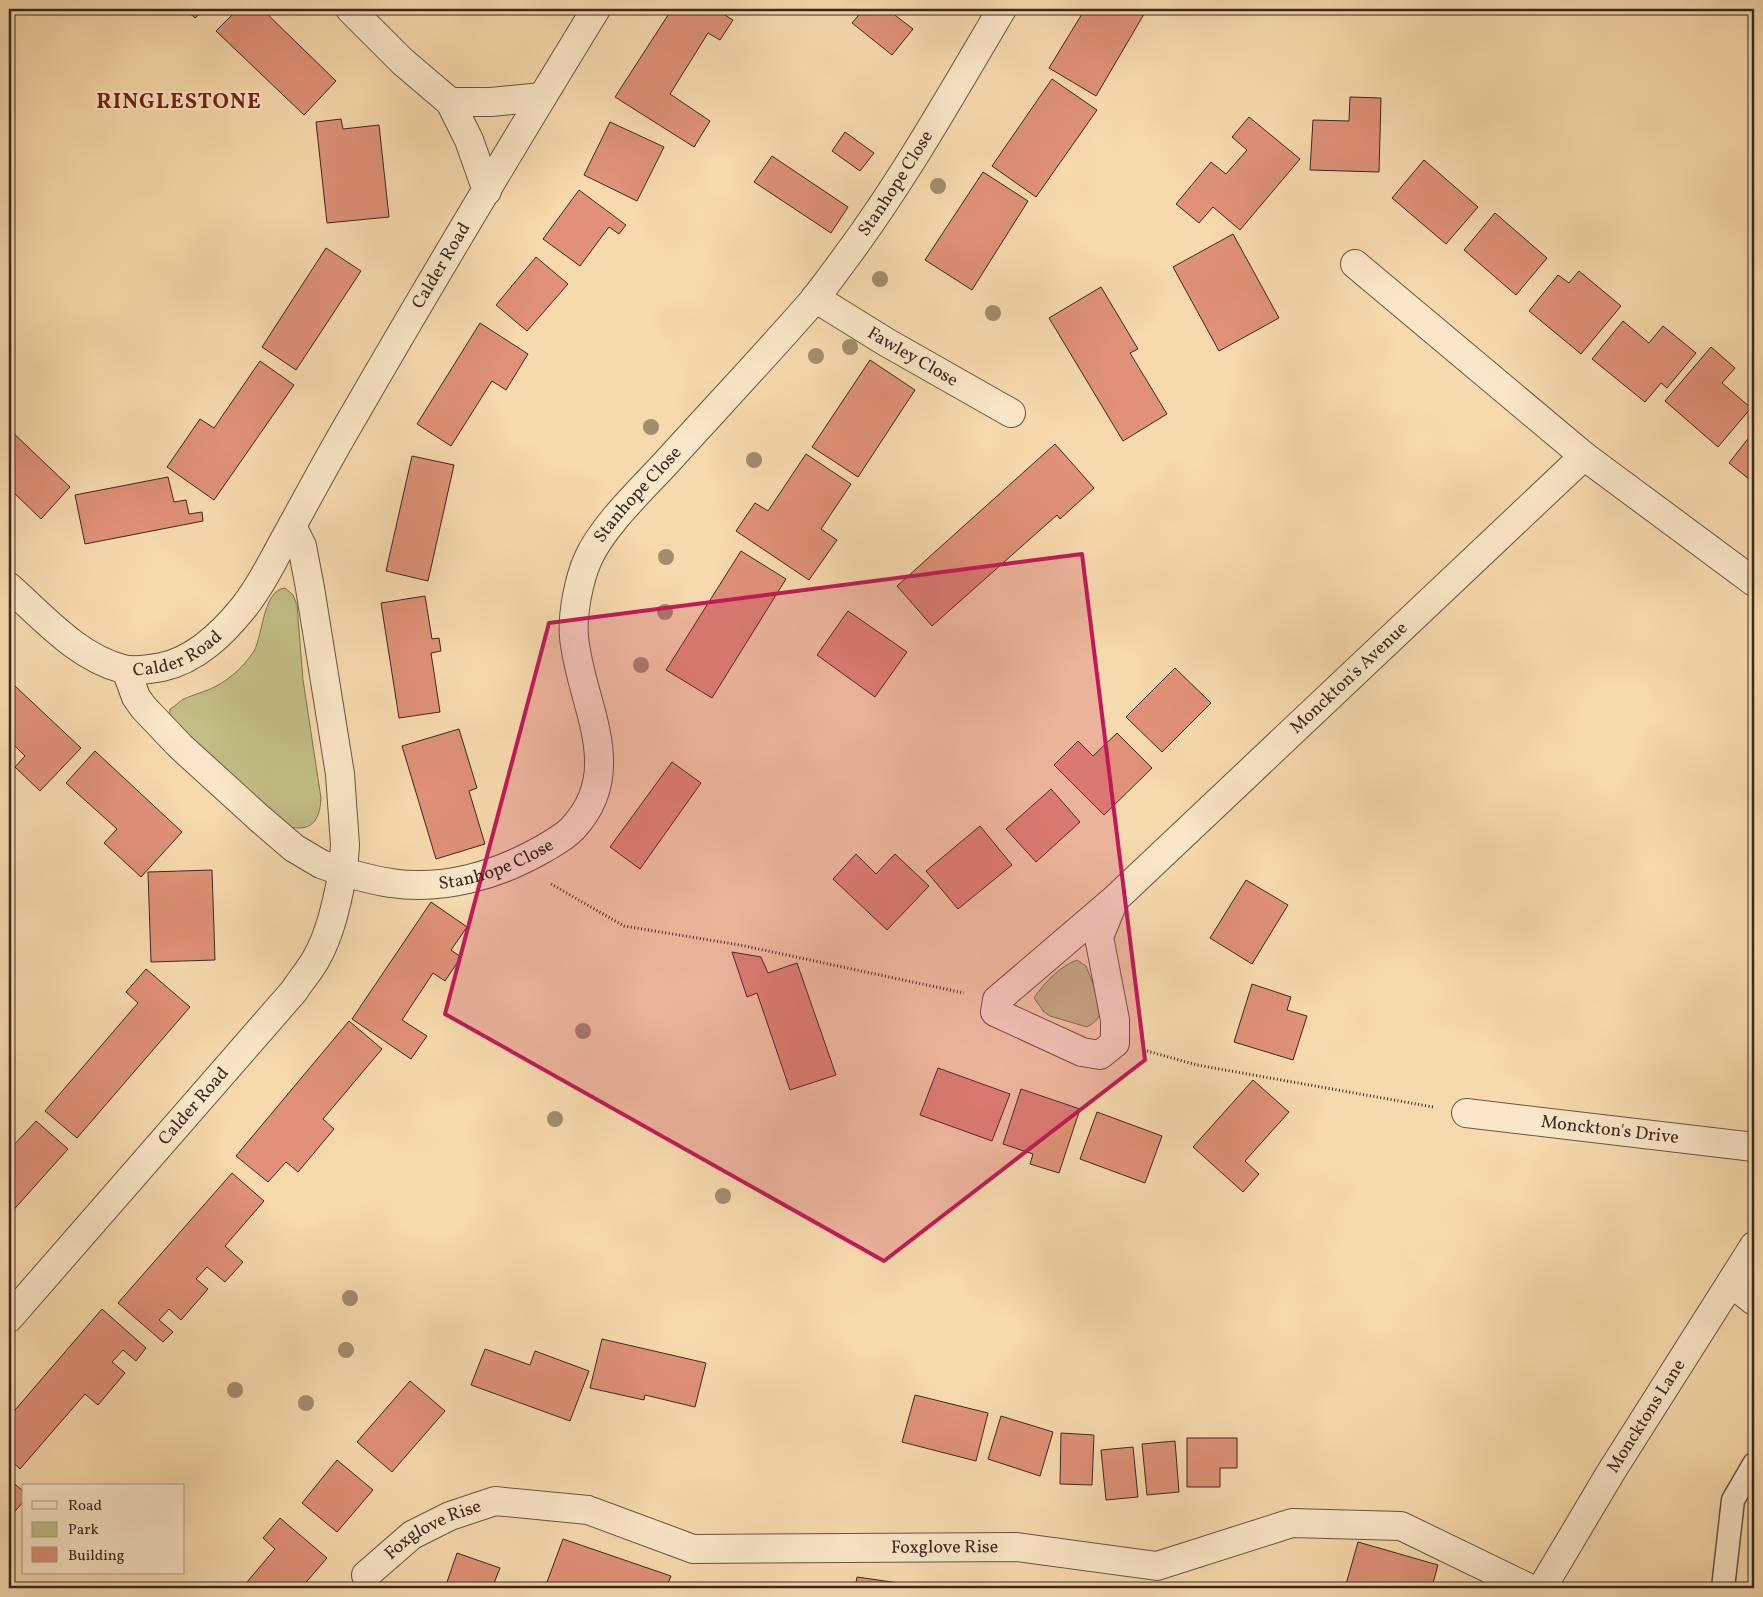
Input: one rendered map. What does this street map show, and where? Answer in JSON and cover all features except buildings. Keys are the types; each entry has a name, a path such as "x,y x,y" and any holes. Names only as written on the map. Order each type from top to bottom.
{"street":[{"path":"350,9 403,62 450,102 468,140 487,191"},
{"name":"Calder Road","path":"343,872 321,864 294,848 216,779 155,721 143,707 136,697 126,670 163,667 184,659 208,645 246,605 268,571 326,463 383,364 596,9"},
{"name":"Stanhope Close","path":"343,872 390,883 439,884 485,874 518,864 571,831 592,801 597,785 600,750 577,656 574,634 575,606 587,561 597,543 630,502 815,298 864,233 909,165 1002,9"},
{"path":"450,102 491,102 542,97"},
{"path":"1355,264 1584,456 1754,582"},
{"name":"Fawley Close","path":"815,298 903,352 1011,413"},
{"name":"Monckton's Avenue","path":"997,1000 1114,900 1584,456"},
{"name":"Calder Road","path":"9,1318 294,991 317,958 330,926 343,872 345,845 340,774 302,546 292,526"},
{"path":"9,586 65,638 90,656 126,670"},
{"name":"Monckton's Avenue","path":"1114,900 1099,937 1116,1020 1115,1043"},
{"path":"997,1000 995,1012 1082,1052 1100,1055 1115,1043"},
{"name":"Monckton's Drive","path":"1466,1112 1754,1147"},
{"name":"Moncktons Lane","path":"1542,1588 1611,1472 1754,1246"},
{"path":"1731,1283 1754,1301"},
{"name":"Foxglove Rise","path":"366,1575 412,1535 450,1516 495,1501 588,1510 693,1549 1017,1547 1157,1566 1292,1523 1401,1526 1529,1588"}],"lane":[{"path":"1723,1588 1734,1500 1754,1464"}],"path":[{"path":"518,864 624,926 740,945 997,1000"},
{"path":"1115,1043 1197,1065 1466,1112"}],"highlighted area":[{"path":"1082,554 1145,1060 884,1261 445,1014 549,623"}],"green space":[{"path":"285,588 293,595 297,605 303,680 321,798 319,813 316,819 313,823 302,828 287,826 179,727 170,715 170,709 184,699 222,683 245,663 257,644 272,596"},
{"path":"1077,960 1086,966 1100,1006 1098,1018 1087,1027 1050,1016 1044,1012 1034,998 1053,976 1065,966"}],"district":[{"name":"RINGLESTONE","path":"179,102"}]}
